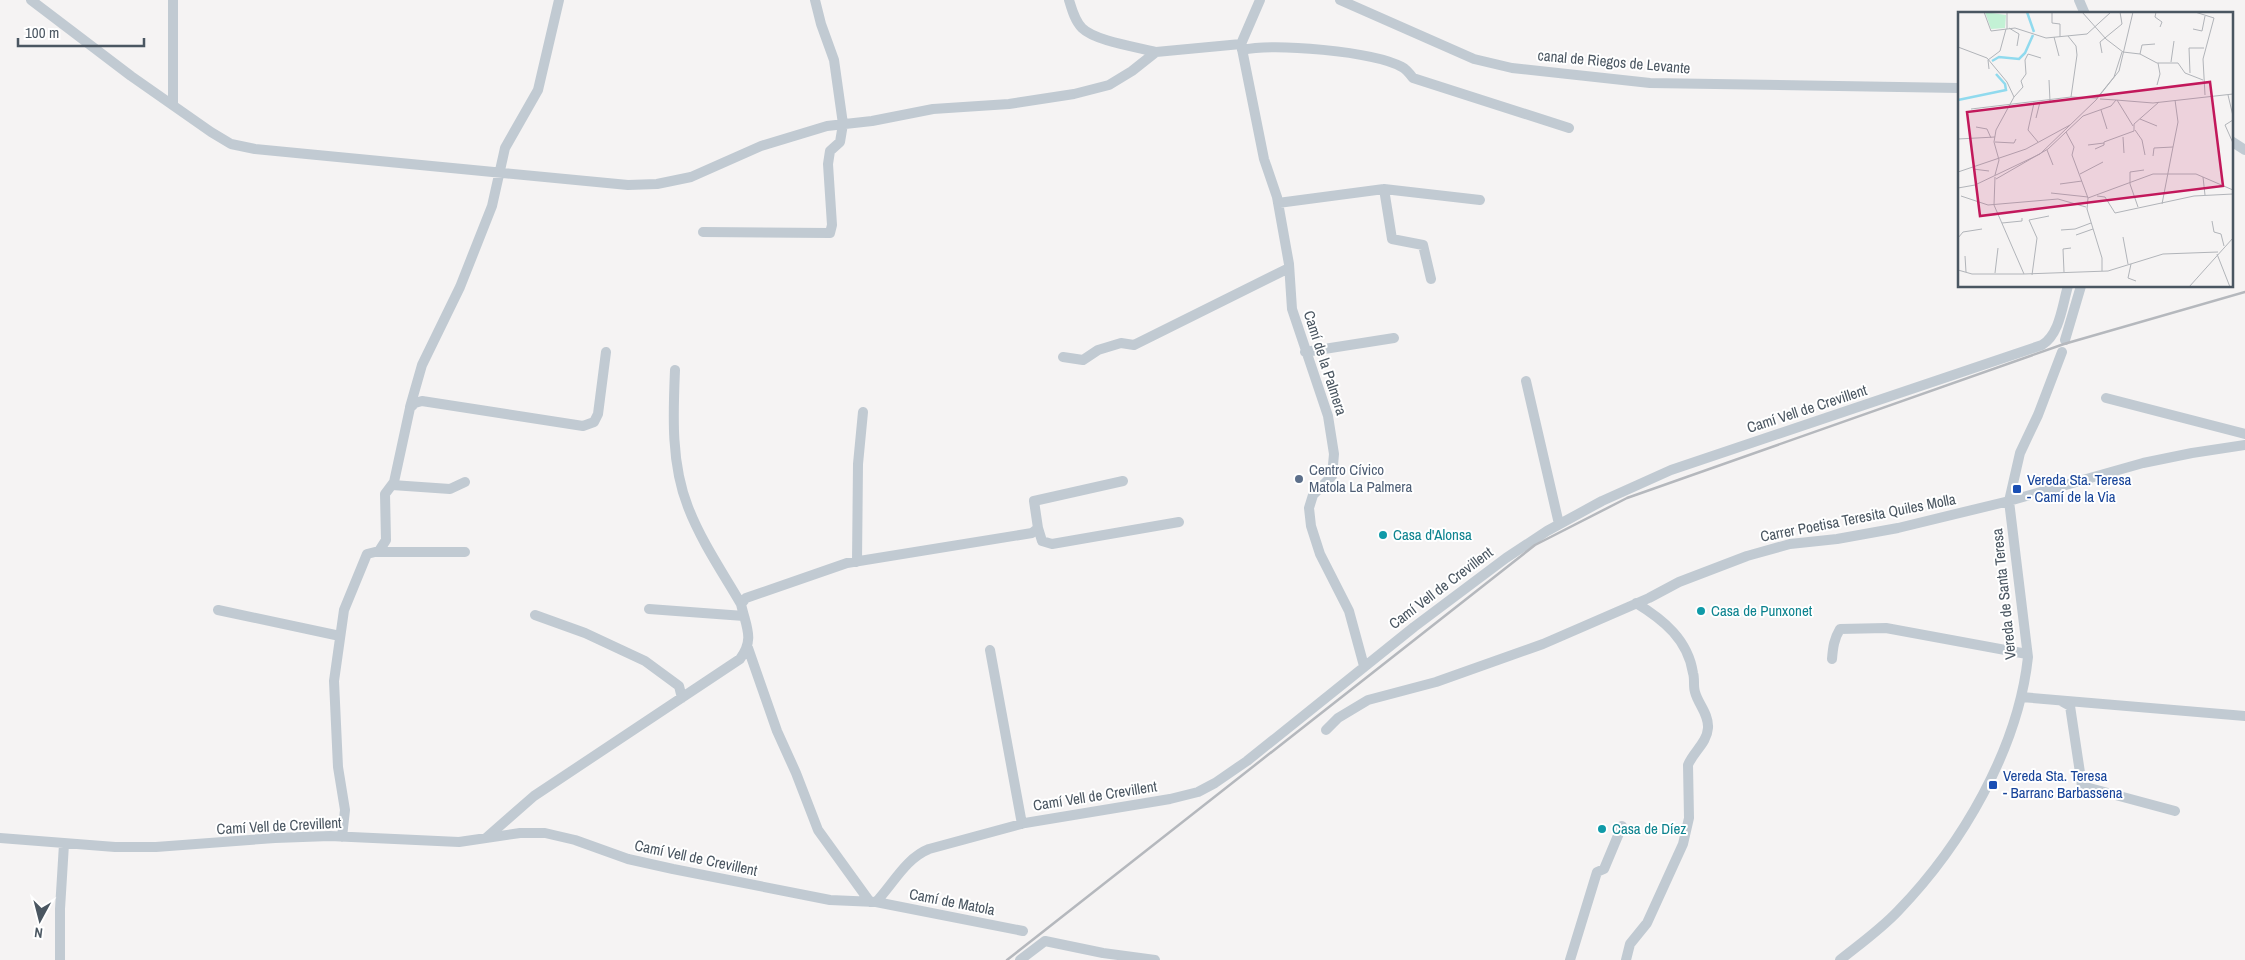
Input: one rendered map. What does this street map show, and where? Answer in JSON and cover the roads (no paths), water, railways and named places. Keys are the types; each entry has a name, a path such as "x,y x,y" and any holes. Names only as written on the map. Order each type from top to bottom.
{"street":[{"path":"31,0 173,105 231,144 254,149 628,185 657,184 690,177 761,146 793,135 843,124 872,121 933,109 1009,104 1074,94 1109,85 1132,71 1156,52"},
{"path":"172,0 173,105"},
{"path":"376,552 379,551 386,540 385,494 394,482 410,408 422,365 460,287 492,206 505,148 538,90 560,0"},
{"path":"703,232 830,233 832,225 828,164 830,151 840,142 843,124 834,60 821,24 815,0"},
{"path":"1069,0 1074,16 1082,29 1099,37 1156,52 1260,46 1367,56 1402,67 1413,78 1569,128"},
{"path":"1241,47 1260,0"},
{"name":"canal de Riegos de Levante","path":"1340,0 1474,59 1512,68 1650,83 1958,88"},
{"name":"Camí de la Palmera","path":"1241,47 1264,159 1278,203 1289,268 1292,309 1328,416 1334,454 1332,476 1313,495 1309,508 1311,526 1320,554 1349,610 1364,666"},
{"path":"2232,142 2245,150"},
{"path":"1278,203 1384,189 1480,200"},
{"path":"1384,189 1392,239 1423,245 1431,279"},
{"path":"1063,357 1083,360 1098,350 1121,343 1134,345 1289,268"},
{"name":"Camí Vell de Crevillent","path":"0,838 64,844 156,847 275,838 342,837 437,843 545,833 575,840 628,859 683,871 830,900 873,902 918,853 1022,824 1170,799 1198,792 1215,783 1247,760 1364,666 1506,558 1559,524 1602,501 1671,470 2042,345 2054,333 2067,288"},
{"path":"2065,340 2080,288"},
{"path":"1305,352 1394,338"},
{"path":"410,408 415,403 422,401 583,426 594,422 598,414 606,352"},
{"name":"Vereda de Santa Teresa","path":"1840,960 1898,911 1934,868 1971,815 1998,763 2021,697 2028,654 2009,502 2020,453 2038,416 2062,352"},
{"path":"675,370 674,442 687,505 741,604 749,637 748,648 777,731 799,780 818,830 873,902"},
{"path":"1526,381 1559,524"},
{"path":"2106,398 2245,434"},
{"path":"857,562 858,464 863,412"},
{"name":"Carrer Poetisa Teresita Quiles Molla","path":"1326,730 1338,718 1368,700 1436,682 1543,644 1636,604 1679,582 1747,556 1790,544 1837,539 1898,528 2009,502 2143,463 2192,452 2245,445"},
{"path":"1124,480 1034,502 1042,541 1052,544 1179,522"},
{"path":"392,485 450,489 465,482"},
{"path":"741,604 746,598 847,563 1032,533 1038,528"},
{"path":"342,837 345,810 338,767 334,681 344,610 357,583 367,554 376,552 465,552"},
{"path":"1626,960 1630,944 1647,923 1683,844 1689,818 1688,765 1691,758 1704,742 1708,728 1703,706 1695,694 1694,674 1688,652 1678,636 1654,614 1636,604"},
{"path":"649,609 744,616"},
{"path":"218,610 340,636"},
{"path":"535,616 585,633 645,661 679,686 682,698"},
{"path":"1832,658 1832,646 1836,635 1840,629 1848,627 1886,628 2028,654"},
{"path":"485,838 534,796 740,659 748,648"},
{"path":"990,650 1022,824"},
{"path":"2021,697 2245,716"},
{"path":"2058,700 2070,706 2082,786 2175,810"},
{"path":"1570,960 1597,872 1604,870 1622,826"},
{"path":"60,960 60,909 64,844"},
{"name":"Camí de Matola","path":"873,902 1023,931"},
{"path":"1020,960 1045,941 1102,953 1156,960"}],"railway":[{"path":"1007,960 1535,545 1627,498 2064,344 2245,292"}],"place":[{"name":"Centro Cívico Matola La Palmera","path":"1299,479"},
{"name":"Vereda Sta. Teresa - Camí de la Via","path":"2017,489"},
{"name":"Casa d'Alonsa","path":"1383,535"},
{"name":"Casa de Punxonet","path":"1701,611"},
{"name":"Vereda Sta. Teresa - Barranc Barbassena","path":"1993,785"},
{"name":"Casa de Díez","path":"1602,829"}]}
